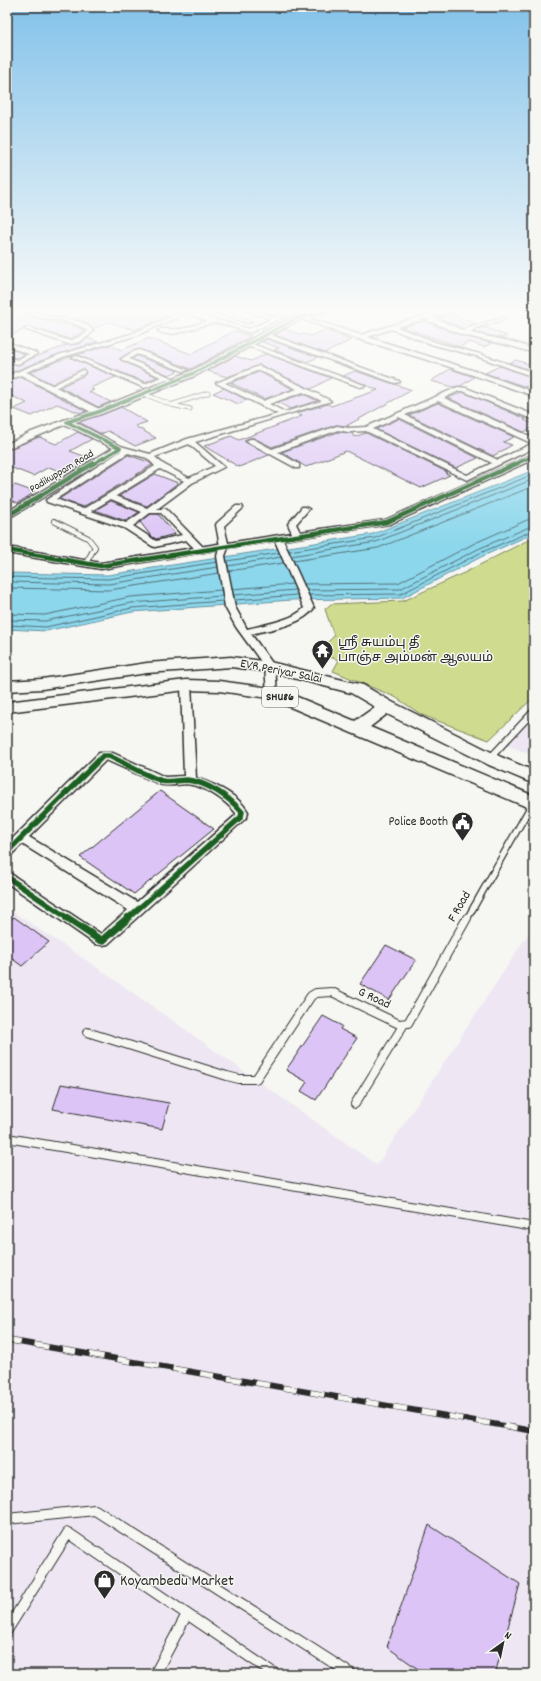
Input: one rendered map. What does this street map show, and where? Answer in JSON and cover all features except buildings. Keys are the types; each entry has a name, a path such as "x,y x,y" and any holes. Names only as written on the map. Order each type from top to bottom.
{"main road":[{"name":"EVR Periyar Salai","path":"7,686 42,684 147,668 193,664 231,662 270,667 357,689 386,706 490,758 534,778"},
{"name":"EVR Periyar Salai","path":"7,707 186,685 219,686 272,693 533,803"},
{"path":"357,729 386,706"}],"street":[{"path":"54,389 98,412"},
{"path":"7,447 32,435 98,412 155,389"},
{"path":"232,389 284,414"},
{"path":"262,404 303,389"},
{"path":"150,456 190,441 328,401 305,389"},
{"path":"272,452 337,428 348,430 367,429 400,416 457,389"},
{"path":"465,389 534,418"},
{"path":"522,389 534,394"},
{"path":"438,398 534,441"},
{"path":"400,416 498,463"},
{"name":"Padikuppam Road","path":"67,422 124,449"},
{"path":"367,429 467,478"},
{"path":"127,526 189,481 220,467 190,441"},
{"path":"250,441 296,466"},
{"path":"387,522 420,502 534,445"},
{"path":"186,537 155,544 127,526 50,500 124,449 150,456 160,466 189,481"},
{"name":"Padikuppam Road","path":"7,516 124,449"},
{"path":"7,550 101,566 201,550 223,551 279,542 297,535 387,522 534,456"},
{"path":"84,512 160,466"},
{"path":"109,496 148,510 163,511 186,537 201,550"},
{"path":"239,508 220,525 230,607 245,632 270,667 272,693"},
{"path":"297,535 292,524 305,509"},
{"path":"245,632 277,624 307,613 309,608 279,542"},
{"path":"186,685 190,780"},
{"path":"7,852 103,756 108,756 170,782 190,780 220,793 240,810 242,814 102,940 7,877"},
{"path":"21,838 138,909"}],"lane":[{"path":"172,405 208,393"},
{"path":"144,394 172,405 190,409"},
{"path":"54,521 88,538 95,547 86,563"},
{"path":"490,758 534,711"},
{"name":"F Road","path":"355,1104 406,1023 533,803"},
{"name":"G Road","path":"87,1032 227,1076 239,1079 256,1079 311,996 316,993 332,992 399,1024 406,1023"},
{"path":"7,1138 534,1227"},
{"path":"7,1519 95,1510 351,1674"},
{"path":"7,1630 68,1532 275,1674"},
{"path":"155,1674 187,1614"}],"shaded area":[{"path":"534,716 534,756 507,745"},
{"path":"7,908 95,966 377,1165 534,925 534,1674 7,1674"}],"green space":[{"path":"534,537 534,697 489,740 422,715 395,697 333,671 339,660 317,653 334,636 325,609 331,604 403,601 466,572"}],"water":[{"path":"534,470 534,533 481,557 402,598 291,600 132,612 46,631 7,629 7,573 108,575 373,534"}],"railway":[{"path":"7,1340 534,1431"}],"cycle path":[{"path":"7,516 120,448 67,422 98,412 154,389"},
{"path":"7,550 101,566 387,522 534,456"},
{"path":"7,852 103,756 109,756 163,781 188,780 198,783 226,797 242,812 241,817 103,940 100,940 7,877"}],"place":[{"name":"ஶ்ரீ சுயம்பு தீ பாஞ்ச அம்மன் ஆலயம்","path":"323,670"},
{"name":"Police Booth","path":"463,842"},
{"name":"Koyambedu Market","path":"104,1600"}]}
